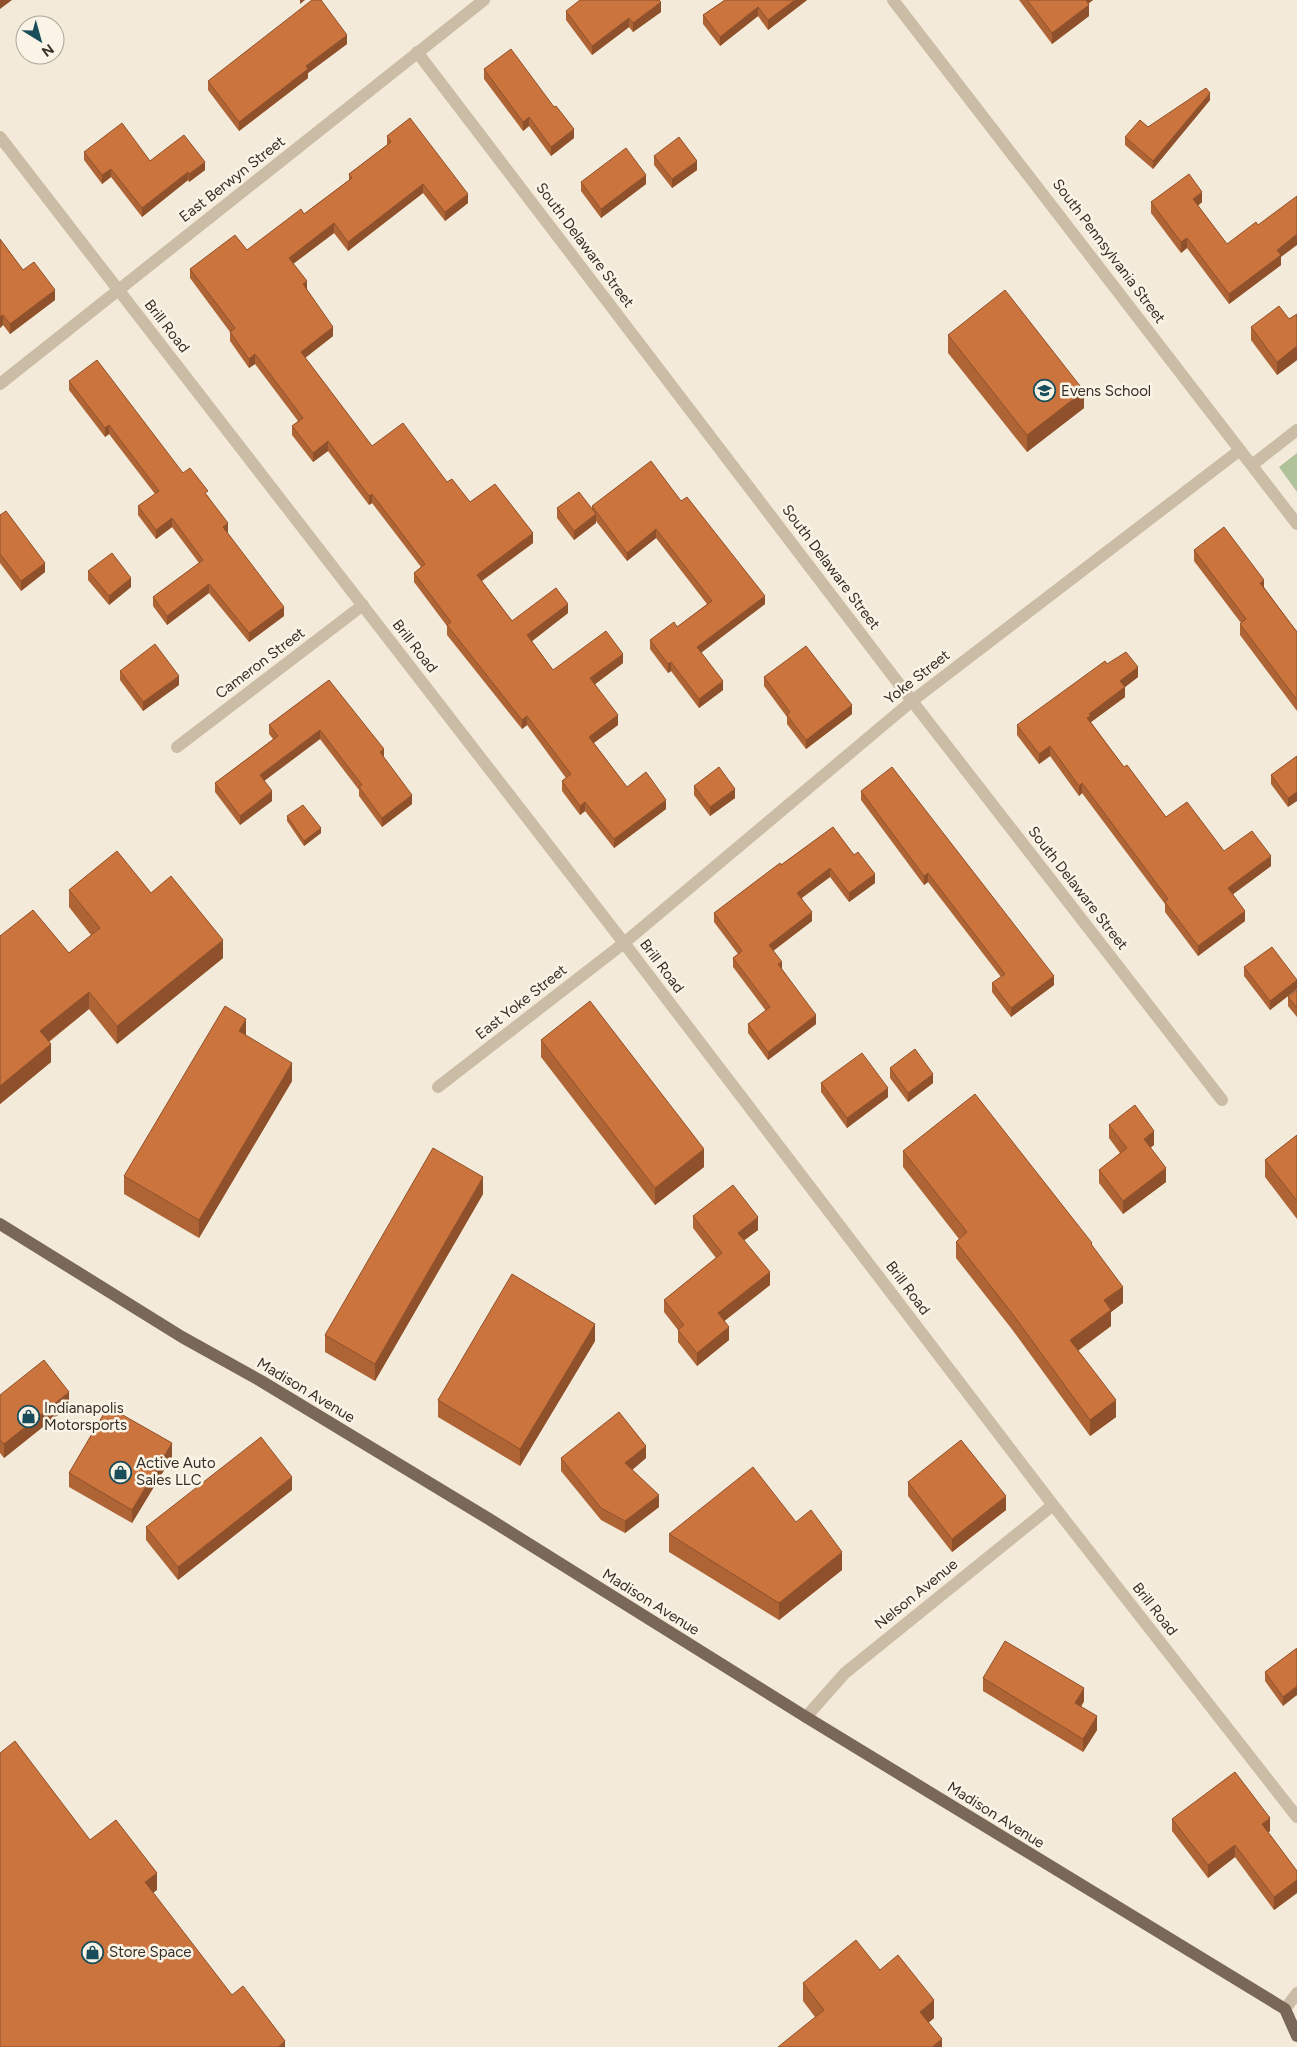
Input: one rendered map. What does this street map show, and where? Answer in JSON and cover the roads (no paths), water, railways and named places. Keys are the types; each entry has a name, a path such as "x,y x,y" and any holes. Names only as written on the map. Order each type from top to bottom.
{"main road":[{"name":"Madison Avenue","path":"0,1224 182,1337 261,1382 489,1519 806,1717 1291,2008"},
{"path":"1291,2008 1297,2036"}],"street":[{"name":"East Berwyn Street","path":"0,384 484,0"},
{"name":"South Pennsylvania Street","path":"894,0 1297,524"},
{"name":"South Delaware Street","path":"417,52 912,700 1222,1100"},
{"name":"Brill Road","path":"0,137 624,943 1053,1504 1297,1817"},
{"path":"1252,465 1297,430"},
{"name":"Yoke Street","path":"624,943 912,700 1240,450"},
{"name":"Cameron Street","path":"177,747 363,605"},
{"name":"East Yoke Street","path":"438,1087 624,943"},
{"name":"Nelson Avenue","path":"806,1717 844,1673 1053,1504"},
{"path":"1291,2008 1297,1993"}],"place":[{"name":"Evens School","path":"1045,391"},
{"name":"Indianapolis Motorsports","path":"28,1417"},
{"name":"Active Auto Sales LLC","path":"120,1472"},
{"name":"Store Space","path":"93,1952"}]}
